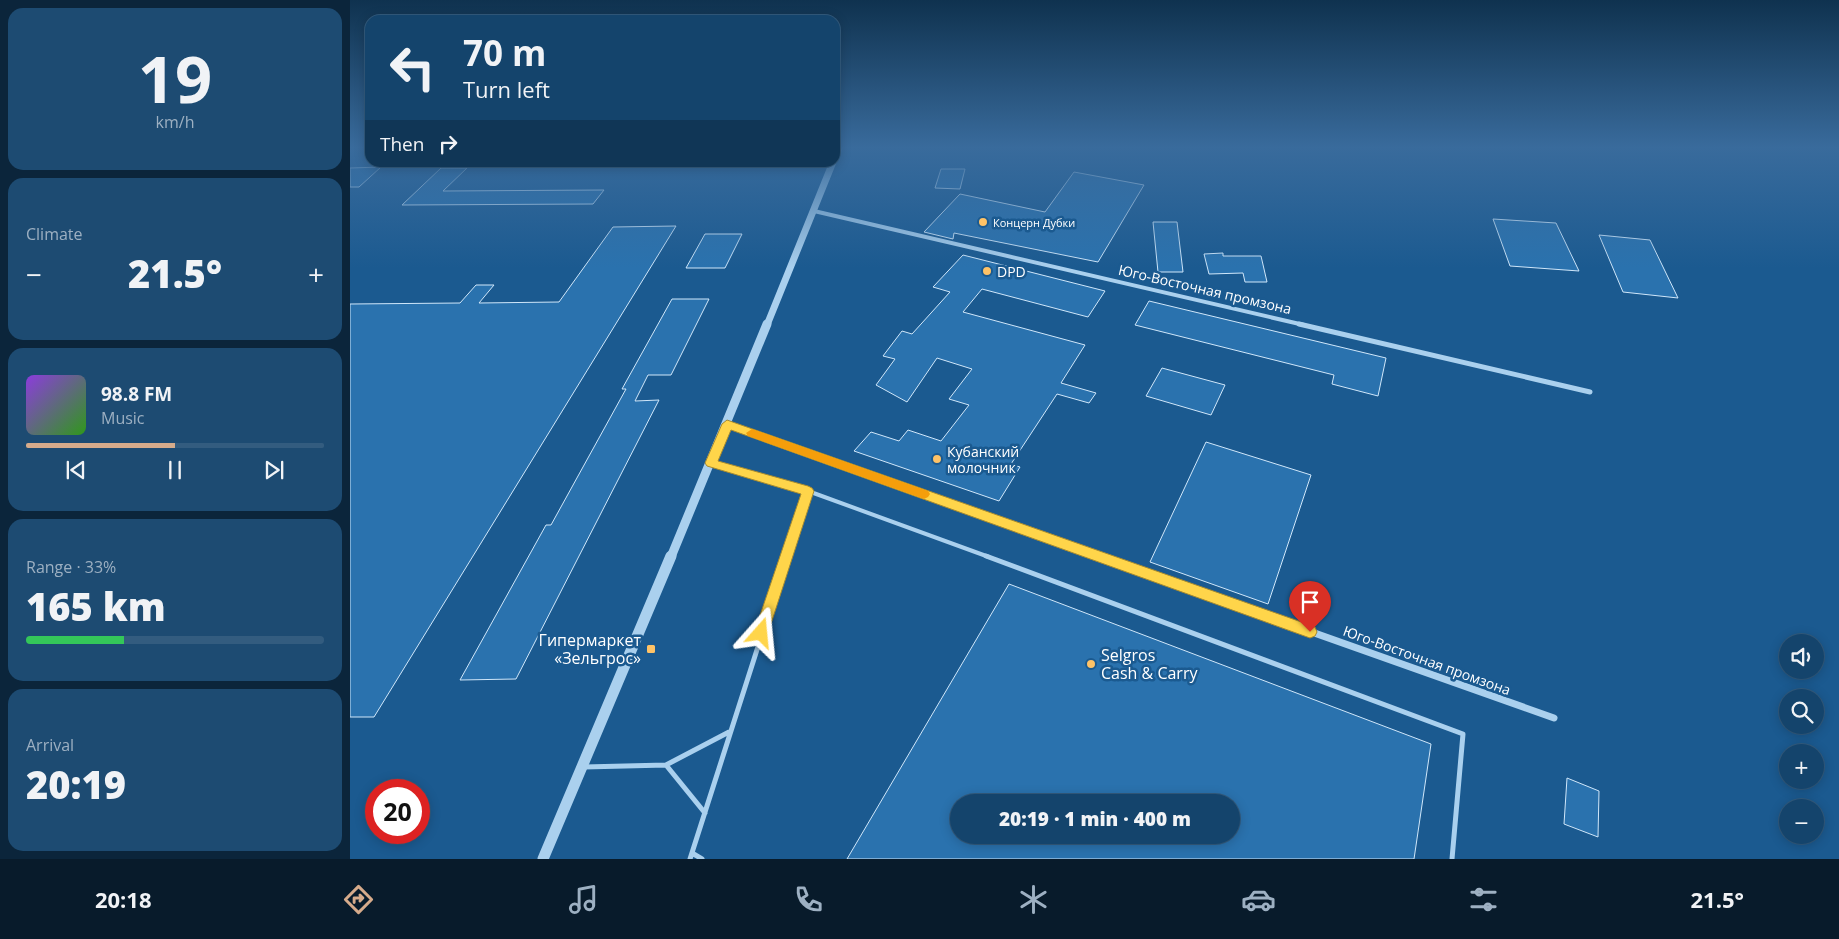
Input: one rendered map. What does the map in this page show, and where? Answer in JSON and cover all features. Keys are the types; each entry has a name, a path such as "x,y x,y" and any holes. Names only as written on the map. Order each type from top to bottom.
{"street":[{"path":"543,859 711,463 823,188"},
{"name":"Юго-Восточная промзона","path":"814,211 1590,392"},
{"name":"Юго-Восточная промзона","path":"727,424 1554,718"}],"lane":[{"path":"711,463 808,491 1463,734 1452,859"},
{"path":"702,859 691,856 729,732 808,491"},
{"path":"582,767 666,765 729,732"},
{"path":"666,765 705,813"}],"building":[{"path":"420,188 446,188 443,191 604,190 593,204 402,205"},
{"path":"1062,188 1142,188 1098,262 954,233 953,239 924,232 960,194 1045,212"},
{"path":"1493,219 1556,223 1579,271 1510,266"},
{"path":"1153,222 1177,222 1183,272 1158,272"},
{"path":"676,226 374,717 350,717 350,304 460,303 476,285 494,285 479,303 559,302 613,227"},
{"path":"705,234 742,234 725,268 686,268"},
{"path":"1599,235 1650,240 1678,298 1623,292"},
{"path":"1223,253 1223,256 1261,256 1267,282 1245,282 1243,273 1209,274 1204,254"},
{"path":"963,255 1105,291 1088,317 982,289 963,312 1085,345 1061,383 1096,393 1089,403 1057,394 1011,464 1020,467 999,501 854,451 871,432 899,441 908,430 941,441 969,405 949,399 972,369 937,358 907,402 876,385 895,359 883,356 902,331 912,334 950,292 933,287"},
{"path":"672,299 709,299 671,375 648,375 635,401 659,400 516,679 460,680 546,525 551,525 626,389 622,389"},
{"path":"1149,301 1386,358 1378,396 1332,384 1334,375 1135,325"},
{"path":"1162,368 1225,385 1211,415 1146,396"},
{"path":"1206,442 1311,475 1268,604 1150,562"},
{"name":"Selgros Cash & Carry","path":"1009,584 1431,744 1414,859 847,859"},
{"path":"1567,778 1599,791 1598,837 1564,824"}],"slow traffic":[{"path":"752,433 924,494"}],"place":[{"name":"Концерн Дубки","path":"983,222"},
{"name":"DPD","path":"987,271"},
{"name":"Кубанский молочник","path":"937,459"},
{"name":"Гипермаркет «Зельгрос»","path":"651,649"},
{"name":"Selgros Cash & Carry","path":"1091,664"}],"route":[{"path":"761,633 808,491 711,463 727,424 1310,632"}]}
